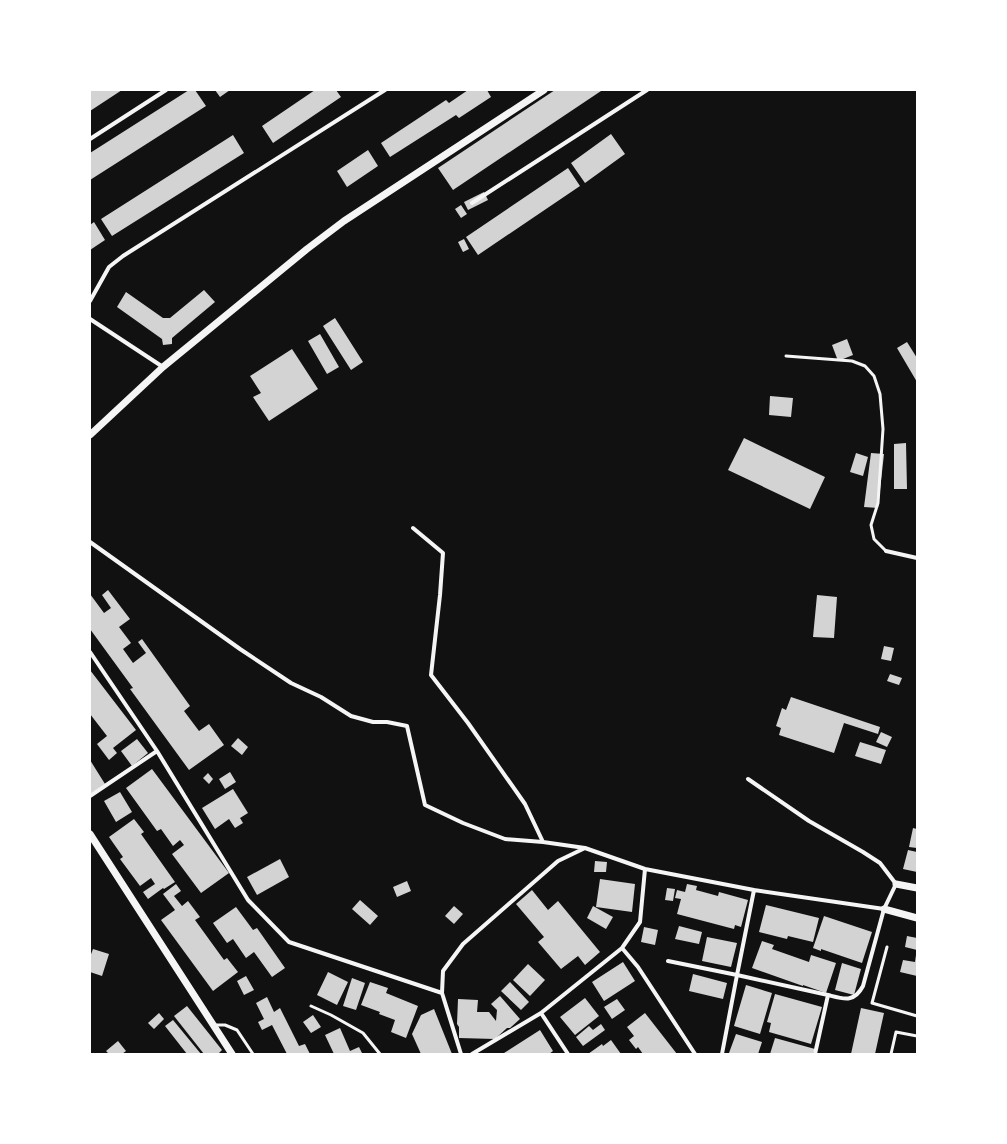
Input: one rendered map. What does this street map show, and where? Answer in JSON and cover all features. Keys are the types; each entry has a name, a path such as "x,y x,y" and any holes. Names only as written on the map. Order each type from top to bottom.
{"street":[{"path":"90,139 166,90"},
{"path":"90,301 109,267 123,256 385,90"},
{"path":"90,435 163,366 307,249 344,222 544,90"},
{"path":"472,203 647,90"},
{"path":"90,319 163,366"},
{"path":"413,528 443,554 431,675 468,723 525,804 543,842"},
{"path":"90,542 234,645 291,683 321,697 351,716 373,722 387,722 407,726 425,805 463,823 505,839 543,842 585,848 645,868 754,890 884,910 917,918"},
{"path":"886,551 917,558"},
{"path":"90,652 157,751 248,900 289,942 442,992"},
{"path":"90,796 157,751"},
{"path":"748,779 809,821 880,863 896,884 917,888"},
{"path":"90,834 232,1054"},
{"path":"461,1054 442,992 443,971 463,944 558,861 585,848"},
{"path":"472,1054 541,1013 622,948 640,922 645,868"},
{"path":"668,961 846,999 856,996 863,986 884,910 896,884"},
{"path":"722,1054 754,890"},
{"path":"622,948 638,967 695,1054"},
{"path":"815,1054 828,995"},
{"path":"541,1013 568,1054"}],"lane":[{"path":"786,356 852,361 865,366 874,376 880,394 883,428 878,503 871,525 874,539 886,551"},
{"path":"887,947 872,1003 917,1016"},
{"path":"311,1006 331,1015 363,1033 380,1054"},
{"path":"213,1025 225,1025 237,1030 253,1054"},
{"path":"891,1054 896,1032 917,1036"}],"building":[{"path":"90,90 122,90 90,111"},
{"path":"189,90 195,90 206,106 90,180 90,153"},
{"path":"215,90 230,90 220,97"},
{"path":"315,90 336,90 341,97 273,143 262,126"},
{"path":"468,90 487,90 491,97 459,118 456,115 390,157 381,143 446,100 449,103"},
{"path":"555,90 601,91 453,190 438,168"},
{"path":"611,134 625,154 585,183 571,163"},
{"path":"233,135 244,153 112,236 101,219"},
{"path":"368,150 378,166 347,187 337,171"},
{"path":"568,168 580,186 478,255 466,237"},
{"path":"484,192 488,200 468,210 464,202"},
{"path":"461,205 467,214 461,218 455,209"},
{"path":"94,222 105,240 90,250 90,225"},
{"path":"464,239 469,249 463,252 458,242"},
{"path":"204,290 215,302 172,338 172,344 163,345 162,339 117,307 126,292 163,318 170,318"},
{"path":"335,318 363,362 351,370 323,326"},
{"path":"320,334 339,367 327,374 308,341"},
{"path":"847,339 853,355 838,361 832,345"},
{"path":"907,342 917,358 917,382 897,348"},
{"path":"292,349 318,389 269,421 253,397 261,393 250,376"},
{"path":"770,396 793,398 791,417 769,415"},
{"path":"744,438 825,477 810,509 728,470"},
{"path":"906,443 907,489 894,489 894,444"},
{"path":"856,453 868,457 863,476 850,472"},
{"path":"871,453 884,454 878,508 864,507"},
{"path":"108,590 130,619 119,627 131,643 123,649 133,663 146,653 138,642 142,639 190,706 184,711 199,731 209,724 224,745 189,770 130,689 133,688 90,629 90,594 104,613 111,608 102,595"},
{"path":"817,595 837,597 834,638 813,637"},
{"path":"884,646 894,648 891,661 881,659"},
{"path":"90,670 136,730 113,748 117,753 109,760 97,744 107,736 90,714"},
{"path":"890,674 902,678 899,685 887,681"},
{"path":"791,697 880,727 878,734 844,723 834,753 779,735 781,728 776,726 782,708 786,710"},
{"path":"881,732 892,737 887,747 876,742"},
{"path":"238,738 248,747 242,755 231,746"},
{"path":"137,739 148,753 132,766 121,751"},
{"path":"860,742 886,750 881,764 855,756"},
{"path":"90,760 105,784 90,794"},
{"path":"152,769 229,873 201,893 172,854 184,845 180,840 173,846 161,829 157,831 126,788"},
{"path":"230,772 236,782 225,789 219,779"},
{"path":"208,773 213,779 209,784 203,778"},
{"path":"233,789 248,813 240,818 243,823 235,828 229,819 215,829 202,808"},
{"path":"120,792 132,812 116,822 104,801"},
{"path":"134,819 144,832 141,834 175,882 164,889 163,888 148,899 143,892 155,884 151,878 140,886 120,859 123,857 109,837"},
{"path":"913,828 917,829 917,848 909,847"},
{"path":"908,850 917,852 917,872 903,869"},
{"path":"280,859 289,877 257,895 247,877"},
{"path":"595,861 607,862 606,872 594,872"},
{"path":"600,879 635,884 632,912 596,907"},
{"path":"407,881 411,891 397,897 393,887"},
{"path":"176,884 181,891 174,896 182,906 188,901 200,917 195,920 224,960 227,958 238,972 213,991 161,920 175,910 163,894"},
{"path":"687,884 697,886 696,890 718,896 719,892 748,900 741,927 735,925 734,929 677,914 681,899 675,898 677,890 685,892"},
{"path":"667,888 675,889 673,901 665,900"},
{"path":"532,890 548,910 558,901 600,952 585,965 578,956 561,969 538,942 544,937 516,904"},
{"path":"360,900 378,916 370,925 352,909"},
{"path":"766,905 819,918 813,942 788,936 787,939 759,932"},
{"path":"454,906 463,914 454,924 445,916"},
{"path":"593,906 613,917 606,929 587,918"},
{"path":"236,907 253,930 257,928 285,968 272,977 254,952 246,958 233,939 227,943 213,923"},
{"path":"824,916 872,932 862,963 821,949 821,951 813,948"},
{"path":"679,926 702,932 699,944 675,939"},
{"path":"644,927 658,930 655,945 641,942"},
{"path":"907,936 917,938 917,950 905,947"},
{"path":"707,937 737,943 731,967 702,961"},
{"path":"762,941 774,945 772,949 809,962 811,955 836,963 826,993 752,968"},
{"path":"93,949 109,954 102,976 90,972 90,957"},
{"path":"916,955 917,976 900,972 903,960 915,962"},
{"path":"623,962 635,981 604,1001 592,982"},
{"path":"842,963 861,969 854,995 835,990"},
{"path":"528,964 545,980 530,996 513,980"},
{"path":"328,972 348,982 337,1005 317,995"},
{"path":"693,974 727,983 723,999 689,991"},
{"path":"246,976 254,990 244,995 237,981"},
{"path":"352,978 365,983 356,1010 343,1006"},
{"path":"370,982 388,988 386,993 418,1006 406,1038 391,1032 395,1020 379,1014 380,1012 361,1005"},
{"path":"510,982 529,1002 521,1010 501,991"},
{"path":"746,985 772,993 760,1034 734,1026"},
{"path":"775,994 822,1007 811,1044 769,1032 771,1023 767,1022"},
{"path":"500,996 520,1019 495,1039 459,1038 459,1027 457,1024 458,999 478,1000 477,1012 489,1012 496,1021 497,1010 491,1004"},
{"path":"267,997 274,1012 280,1008 299,1046 305,1044 310,1054 287,1054 272,1025 262,1030 258,1022 264,1019 256,1003"},
{"path":"585,998 599,1016 575,1035 560,1017"},
{"path":"617,999 625,1010 612,1019 604,1007"},
{"path":"187,1006 222,1050 218,1054 204,1054 174,1016"},
{"path":"861,1008 884,1013 875,1054 851,1054"},
{"path":"434,1009 452,1054 421,1054 412,1034 421,1015"},
{"path":"159,1013 164,1019 154,1029 148,1023"},
{"path":"645,1013 677,1054 643,1054 638,1047 636,1049 629,1040 634,1036 627,1027"},
{"path":"313,1015 321,1027 311,1033 303,1022"},
{"path":"173,1020 201,1054 187,1054 165,1026"},
{"path":"601,1024 605,1030 583,1046 576,1037 589,1026 593,1030"},
{"path":"340,1028 350,1051 359,1047 362,1053 334,1054 325,1035"},
{"path":"540,1030 553,1051 549,1054 504,1053"},
{"path":"736,1034 762,1042 758,1054 729,1053"},
{"path":"775,1038 815,1049 813,1054 770,1054"},
{"path":"611,1040 621,1054 588,1054 602,1044 603,1046"},
{"path":"118,1041 126,1051 122,1054 109,1054 106,1051"}]}
